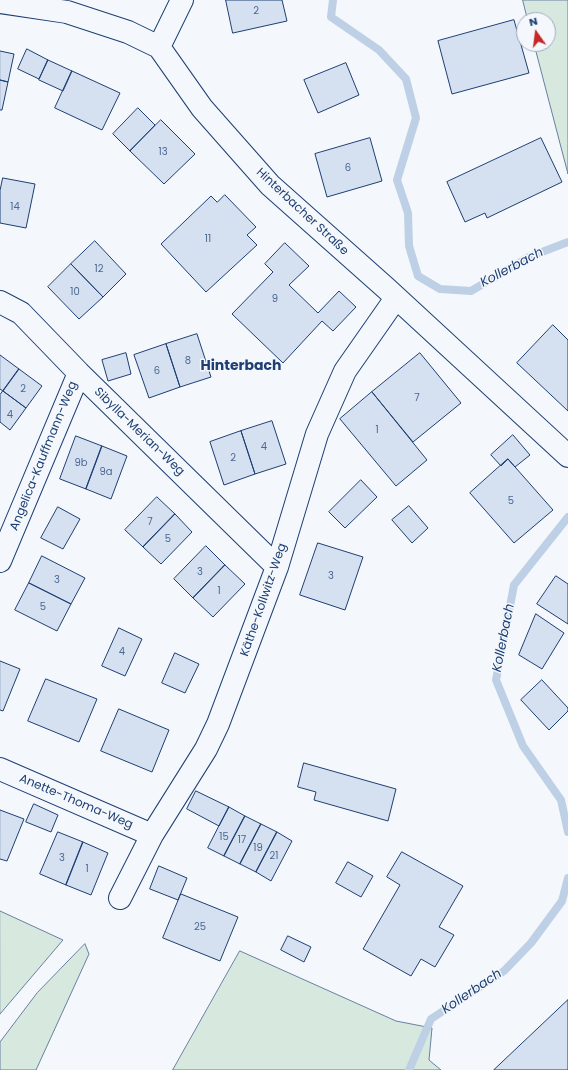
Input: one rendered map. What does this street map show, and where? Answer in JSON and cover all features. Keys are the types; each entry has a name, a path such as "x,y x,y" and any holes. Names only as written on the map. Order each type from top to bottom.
{"street":[{"path":"159,47 182,0"},
{"name":"Hinterbacher Straße","path":"0,2 67,12 128,32 159,47 202,108 270,185 568,456"},
{"name":"Käthe-Kollwitz-Weg","path":"120,898 152,835 206,749 218,724 276,567 317,434 345,371 396,298"},
{"name":"Sibylla-Merian-Weg","path":"0,302 21,313 78,373 276,567"},
{"name":"Angelica-Kauffmann-Weg","path":"0,561 78,373"},
{"name":"Anette-Thoma-Weg","path":"0,769 152,835"}],"shaded area":[{"path":"523,0 568,0 568,174 536,52 556,52 556,12 526,12"},
{"path":"0,911 63,940 0,1014"},
{"path":"85,944 89,954 36,1070 0,1070 0,1042 37,993"},
{"path":"240,951 396,1021 432,1028 429,1060 441,1070 173,1070"}],"building":[{"path":"226,0 282,0 287,21 233,33"},
{"path":"514,20 516,27 516,52 523,52 529,73 452,94 438,41"},
{"path":"27,49 48,60 39,79 18,69"},
{"path":"0,51 14,54 8,82 0,80"},
{"path":"48,60 72,71 63,91 39,80"},
{"path":"346,63 359,95 318,113 304,80"},
{"path":"72,71 120,93 102,130 55,108"},
{"path":"0,80 8,82 2,110 0,110"},
{"path":"138,108 155,125 130,151 113,134"},
{"path":"161,120 195,154 164,184 130,151"},
{"path":"370,138 382,181 327,197 315,154"},
{"path":"541,138 562,182 487,218 485,213 465,222 447,182"},
{"path":"3,178 35,184 26,228 0,223 0,191"},
{"path":"225,195 256,227 247,235 257,245 206,292 161,244 211,196 217,202"},
{"path":"95,241 126,274 103,297 71,264"},
{"path":"285,243 309,266 289,285 318,313 339,291 356,307 333,331 322,321 283,363 232,314 273,272 265,264"},
{"path":"71,264 103,297 79,319 48,287"},
{"path":"553,325 568,340 568,411 517,363"},
{"path":"197,334 211,377 180,387 166,344"},
{"path":"166,344 180,387 149,398 134,355"},
{"path":"126,353 131,374 108,381 102,360"},
{"path":"420,353 461,403 413,442 372,392"},
{"path":"0,355 19,369 3,391 0,389"},
{"path":"19,369 42,386 26,408 3,391"},
{"path":"3,391 26,408 10,430 0,422 0,395"},
{"path":"372,392 427,460 396,486 340,419"},
{"path":"272,421 286,464 255,474 241,431"},
{"path":"241,431 255,474 224,485 210,442"},
{"path":"513,435 530,455 515,467 508,459 501,466 491,455"},
{"path":"76,436 102,446 86,489 60,479"},
{"path":"102,446 127,456 111,499 86,489"},
{"path":"508,459 553,510 514,543 470,493"},
{"path":"361,480 377,497 345,528 329,512"},
{"path":"157,497 175,514 143,547 125,530"},
{"path":"409,506 428,528 412,543 392,520"},
{"path":"58,507 80,519 63,549 41,538"},
{"path":"175,514 192,532 161,564 143,547"},
{"path":"318,543 363,557 345,610 300,595"},
{"path":"206,546 225,565 193,598 174,579"},
{"path":"42,556 85,578 71,604 29,583"},
{"path":"225,565 245,584 213,617 193,598"},
{"path":"556,576 568,584 568,624 537,604"},
{"path":"29,583 71,604 57,631 15,610"},
{"path":"536,614 564,633 542,669 519,655"},
{"path":"119,628 142,639 125,676 102,666"},
{"path":"175,653 199,664 185,693 162,683"},
{"path":"0,661 20,669 3,711 0,710"},
{"path":"46,679 97,699 79,742 28,721"},
{"path":"542,680 568,708 568,711 549,730 521,700"},
{"path":"119,709 169,730 152,772 101,751"},
{"path":"304,763 396,789 388,821 314,800 316,792 298,787"},
{"path":"196,791 229,807 219,826 187,809"},
{"path":"34,804 58,815 51,832 26,822"},
{"path":"229,807 245,816 224,856 208,848"},
{"path":"0,810 24,819 7,861 0,859"},
{"path":"245,816 261,824 240,864 224,856"},
{"path":"261,824 277,832 256,872 240,864"},
{"path":"58,832 83,842 66,885 40,874"},
{"path":"277,832 292,841 271,881 256,872"},
{"path":"83,842 108,853 91,895 66,885"},
{"path":"402,852 463,886 439,927 454,935 435,967 421,959 411,976 363,949 400,885 387,877"},
{"path":"348,862 373,876 361,897 336,883"},
{"path":"159,866 187,878 178,900 150,889"},
{"path":"181,894 238,917 220,961 163,938"},
{"path":"288,936 311,947 304,962 281,950"},
{"path":"568,1000 568,1070 494,1070"}],"waterway":[{"name":"Kollerbach","path":"333,0 331,17 379,50 406,79 416,118 397,180 408,213 409,246 418,276 440,289 471,291 529,257 568,242"},
{"name":"Kollerbach","path":"568,517 514,585 496,680 523,746 561,800 568,832"},
{"name":"Kollerbach","path":"409,1070 431,1019 504,971 531,943 562,901 568,878"}],"district":[{"name":"Hinterbach","path":"241,366"}]}
